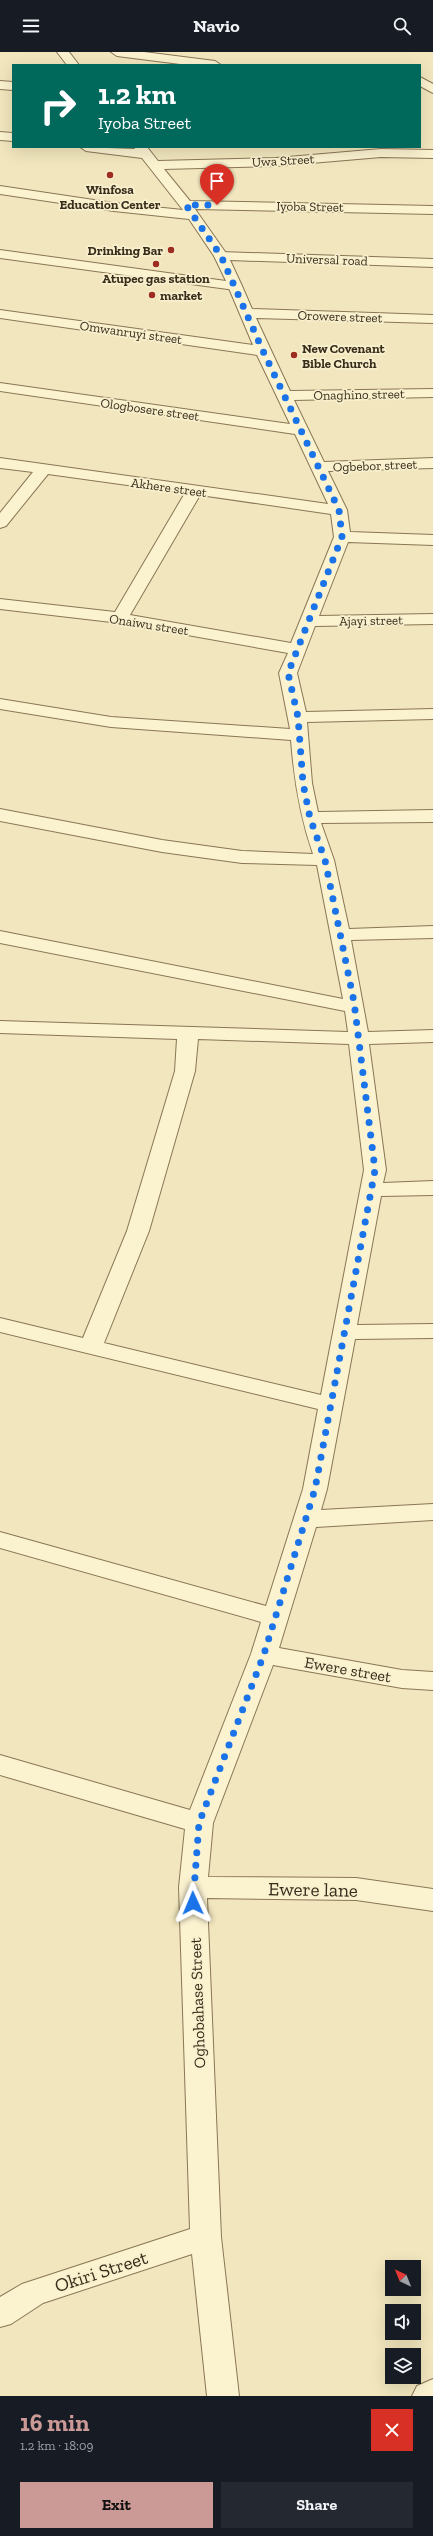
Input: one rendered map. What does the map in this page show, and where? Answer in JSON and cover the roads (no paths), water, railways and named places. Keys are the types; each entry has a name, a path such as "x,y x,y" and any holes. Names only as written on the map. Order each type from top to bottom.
{"street":[{"path":"63,52 72,64"},
{"path":"116,52 197,64"},
{"path":"421,81 433,77"},
{"path":"421,82 433,89"},
{"path":"0,85 12,86"},
{"path":"0,136 12,137"},
{"path":"100,148 142,151"},
{"name":"Oghobahase Street","path":"142,151 156,165 221,256 248,313 263,351 286,396 317,467 339,510 342,537 309,621 296,649 288,673 298,726 310,818 325,860 354,1007 375,1170 315,1489 264,1654 199,1823 193,1887 206,2237 223,2396"},
{"name":"Uwa Street","path":"156,165 276,162 381,153 433,154"},
{"name":"Iyoba Street","path":"0,190 114,207 189,210 433,210"},
{"path":"0,254 83,267 235,286"},
{"name":"Universal road","path":"221,256 433,263"},
{"name":"Orowere street","path":"248,313 433,320"},
{"name":"Omwanruyi street","path":"0,314 263,351"},
{"name":"Ologbosere street","path":"0,387 300,430"},
{"name":"Onaghino street","path":"286,396 433,393"},
{"name":"Akhere street","path":"0,463 339,510"},
{"name":"Ogbebor street","path":"317,467 433,463"},
{"path":"0,523 43,470"},
{"path":"120,618 194,490"},
{"path":"342,537 433,540"},
{"name":"Onaiwu street","path":"0,604 120,618 296,649"},
{"name":"Ajayi street","path":"309,621 433,619"},
{"path":"0,704 111,722 298,726 433,714"},
{"path":"0,815 162,846 242,857 325,860"},
{"path":"310,818 433,816"},
{"path":"340,935 433,932"},
{"path":"0,937 354,1007"},
{"path":"0,1027 358,1038 433,1036"},
{"path":"91,1347 138,1231 185,1071 188,1032"},
{"path":"372,1190 433,1188"},
{"path":"0,1325 331,1405"},
{"path":"345,1332 433,1331"},
{"path":"306,1519 433,1512"},
{"path":"0,1540 276,1617"},
{"name":"Ewere street","path":"264,1654 402,1678 433,1681"},
{"path":"0,1765 199,1823"},
{"name":"Ewere lane","path":"193,1887 356,1889 433,1900"},
{"name":"Okiri Street","path":"0,2314 33,2293 206,2237"},
{"path":"428,2396 433,2393"}],"place":[{"name":"Winfosa Education Center","path":"110,175"},
{"name":"Drinking Bar","path":"171,250"},
{"name":"Atupec gas station","path":"156,264"},
{"name":"market","path":"152,295"},
{"name":"New Covenant Bible Church","path":"294,355"}]}
